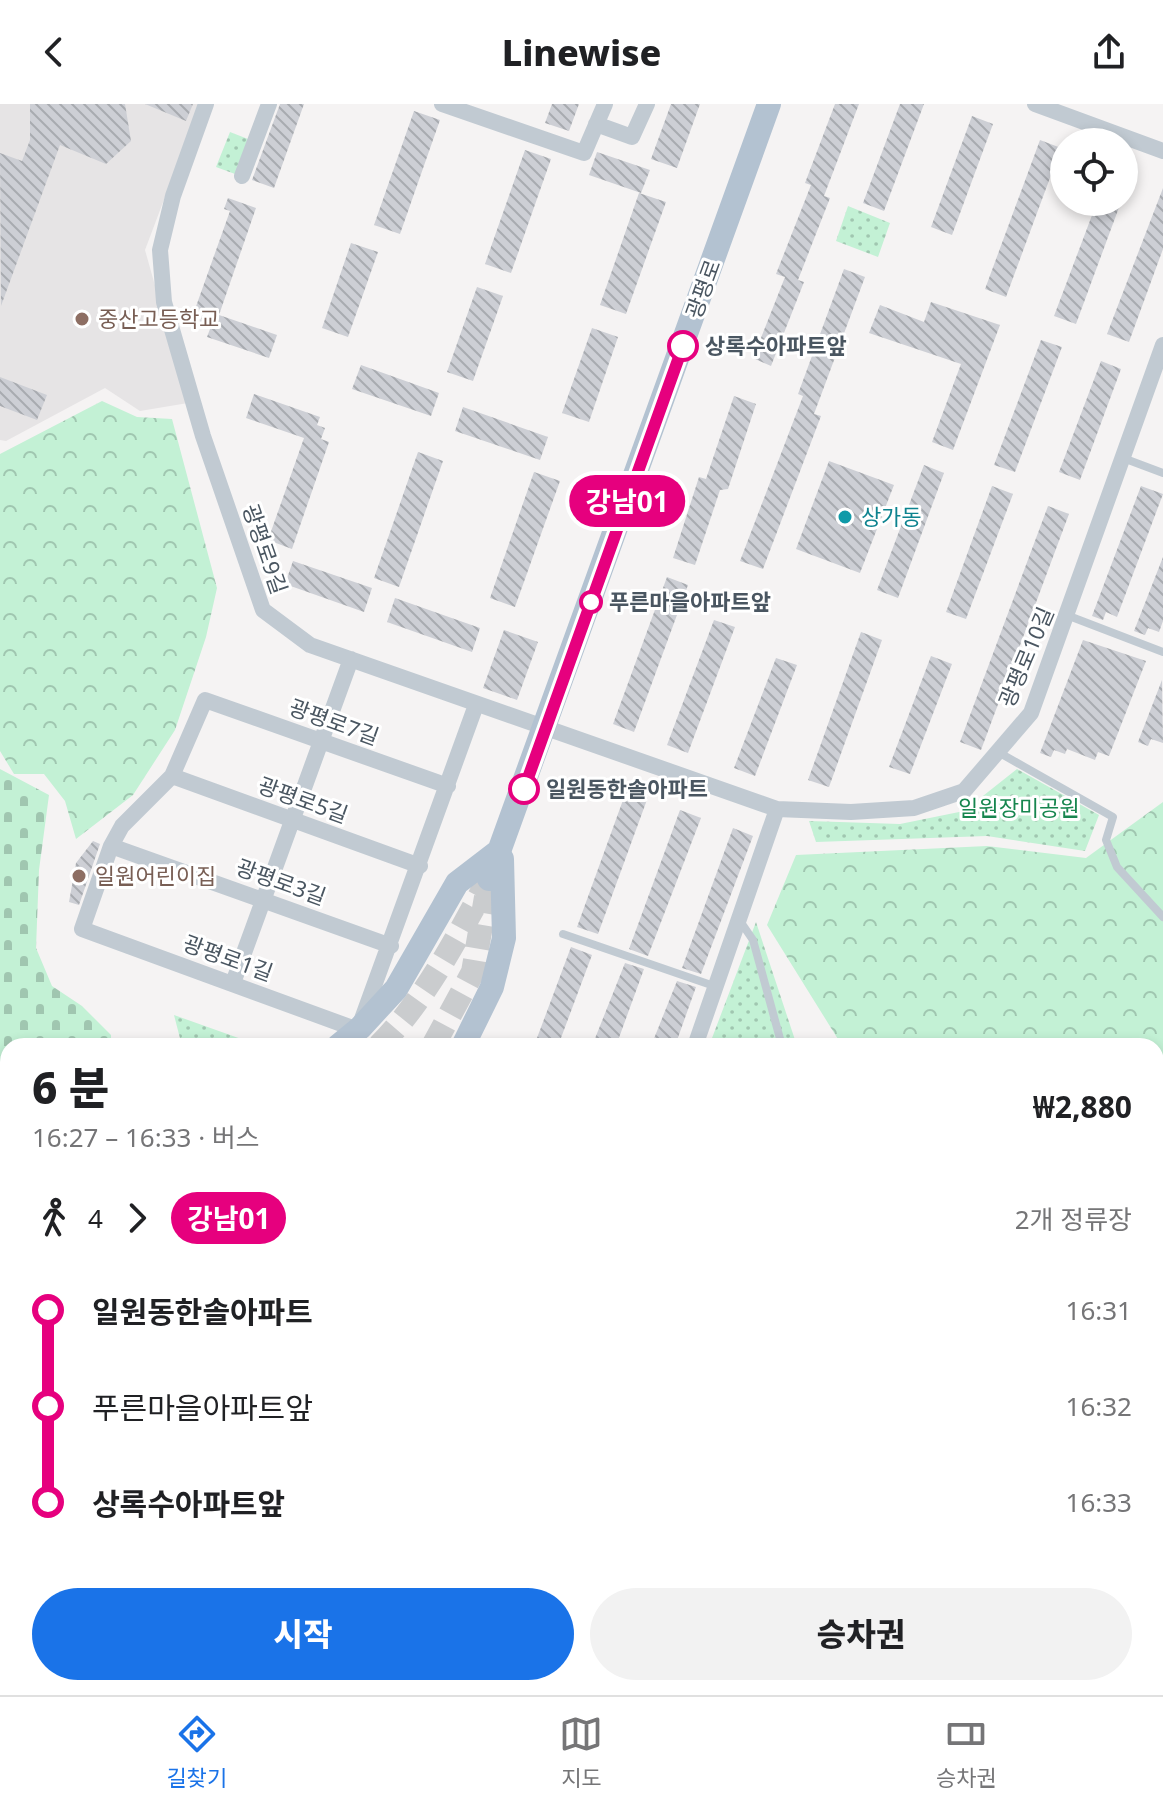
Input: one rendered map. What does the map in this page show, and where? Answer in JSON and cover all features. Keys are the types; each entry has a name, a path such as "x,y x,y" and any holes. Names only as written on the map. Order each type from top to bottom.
{"main road":[{"name":"광평로","path":"489,879 546,729 769,104"},
{"path":"348,1038 396,989 457,883 502,848"},
{"path":"467,1038 492,987 504,938 502,848"}],"street":[{"name":"광평로9길","path":"206,104 173,196 160,250 164,302 203,436 263,610 310,645 546,729"},
{"path":"242,176 269,104"},
{"path":"442,104 584,153 605,104"},
{"path":"596,124 632,137 647,104"},
{"path":"1035,104 1163,151"},
{"name":"광평로10길","path":"546,729 777,809 851,812 914,808 964,791 1031,713 1069,616 1163,345"},
{"path":"233,983 351,659"},
{"name":"광평로7길","path":"172,776 205,700 448,786"},
{"path":"391,946 476,705"},
{"path":"111,846 122,826 172,776"},
{"name":"광평로5길","path":"172,776 420,866"},
{"path":"698,1038 777,809"},
{"name":"광평로3길","path":"111,846 391,946"},
{"name":"광평로1길","path":"111,846 82,929 358,1030 391,946"}],"lane":[{"path":"1123,458 1163,473"},
{"path":"1069,616 1163,652"},
{"path":"998,752 1113,817 1106,840 1117,867 1163,917"},
{"path":"739,920 753,940 780,1038"},
{"path":"563,934 717,987"}],"shaded area":[{"name":"중산고등학교","path":"0,104 200,104 145,250 188,403 140,411 105,388 6,441 0,440"}],"green space":[{"path":"230,132 248,139 235,174 216,167"},
{"path":"848,206 890,223 878,257 836,241"},
{"path":"102,401 137,417 172,419 217,588 206,637 175,730 133,795 76,839 65,801 44,774 14,774 0,751 0,454"},
{"path":"0,769 49,795 39,870 36,948 52,986 82,1006 111,1038 0,1038"},
{"name":"일원장미공원","path":"1017,769 1099,815 1085,851 987,836 816,842 809,821 900,824 964,811"},
{"path":"1163,802 1163,1038 837,1038 767,925 796,855 987,846 1086,858"},
{"path":"756,922 794,1038 712,1038"},
{"path":"174,1015 239,1038 180,1038"}],"building":[{"path":"30,104 125,104 131,141 106,164 60,145 1,306 0,153 22,161 30,140"},
{"path":"145,104 193,104 186,121"},
{"path":"280,104 304,104 274,188 252,180"},
{"path":"552,104 579,104 569,131 545,123"},
{"path":"671,104 700,104 677,168 651,159"},
{"path":"835,104 859,104 824,196 830,198 798,280 804,282 771,366 753,358 785,277 776,274 811,185 805,183"},
{"path":"900,104 924,104 884,211 863,203"},
{"path":"414,111 440,120 400,234 374,225"},
{"path":"972,116 993,124 952,235 931,227"},
{"path":"1040,140 1050,144 1050,178 1006,297 985,289"},
{"path":"525,150 551,159 511,273 485,264"},
{"path":"597,152 650,170 641,193 589,175"},
{"path":"1163,188 1163,249 1129,342 1107,334"},
{"path":"639,193 666,202 626,314 600,305"},
{"path":"228,198 256,208 219,315 277,335 269,358 207,337 210,329 199,325 202,315 194,312 230,211 224,209"},
{"path":"1092,216 1116,216 1076,324 1054,316"},
{"path":"351,243 378,252 348,337 322,328"},
{"path":"844,269 865,277 814,414 821,416 763,569 740,561 803,396 798,394"},
{"path":"477,287 503,296 473,381 447,372"},
{"path":"931,302 1000,325 953,450 932,442 961,364 869,333 880,305 924,322"},
{"path":"592,328 618,337 589,422 562,413"},
{"path":"1041,340 1062,347 1015,472 994,465"},
{"path":"1101,361 1121,369 1080,480 1059,472"},
{"path":"361,365 439,393 431,416 352,389"},
{"path":"0,377 47,395 37,420 0,406"},
{"path":"254,394 320,417 317,425 325,428 321,439 329,442 292,549 268,540 304,438 246,418"},
{"path":"734,396 756,404 728,489 720,490 695,565 673,558 699,477 706,479"},
{"path":"463,407 548,437 540,460 455,431"},
{"path":"418,452 443,461 399,587 374,578"},
{"name":"상가동","path":"829,461 894,485 860,573 796,549"},
{"path":"924,465 944,473 898,598 877,590"},
{"path":"534,472 560,481 515,607 490,598"},
{"path":"992,486 1013,494 966,619 946,612"},
{"path":"1141,486 1163,494 1117,617 1106,612 1103,620 1092,616"},
{"path":"1048,506 1069,514 981,750 960,742"},
{"path":"1163,557 1163,621 1159,632 1148,628 1145,635 1134,631"},
{"path":"293,561 372,588 364,612 285,584"},
{"path":"667,577 688,585 634,732 613,724"},
{"path":"395,598 480,628 472,652 387,622"},
{"path":"714,620 735,627 688,753 667,745"},
{"path":"504,630 538,642 517,700 483,688"},
{"path":"861,632 882,640 829,787 808,780"},
{"path":"1083,640 1146,661 1109,756 1098,752 1095,760 1067,749 1065,754 1054,750 1051,757 1040,753"},
{"path":"931,656 952,664 910,774 889,767"},
{"path":"776,658 797,665 755,776 734,768"},
{"path":"1162,680 1163,743 1151,739 1148,746 1138,742"},
{"path":"627,789 648,797 598,934 577,927"},
{"path":"680,810 701,818 648,956 629,949"},
{"path":"733,828 753,836 701,974 682,968"},
{"path":"93,841 100,844 79,905 69,902 76,863"},
{"path":"571,947 592,955 561,1038 537,1038"},
{"path":"625,963 644,969 619,1038 595,1038"},
{"path":"677,981 696,987 678,1038 654,1038"}],"tunnel":[{"path":"387,1038 426,988 489,879"},
{"path":"437,1038 473,972 486,897"}],"bus line":[{"name":"강남01","path":"524,789 683,346"}],"place":[{"name":"중산고등학교","path":"82,319"},
{"name":"상록수아파트앞","path":"683,346"},
{"name":"상가동","path":"845,517"},
{"name":"푸른마을아파트앞","path":"591,602"},
{"name":"일원동한솔아파트","path":"524,789"},
{"name":"일원어린이집","path":"79,876"}]}
